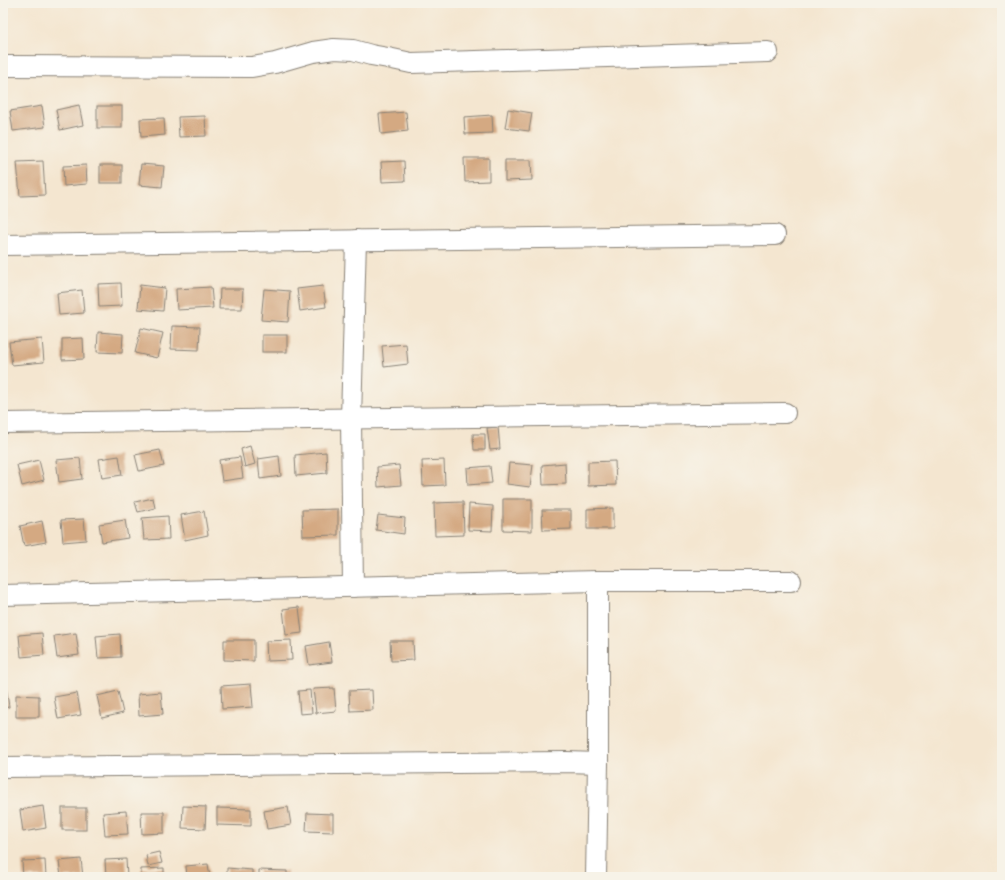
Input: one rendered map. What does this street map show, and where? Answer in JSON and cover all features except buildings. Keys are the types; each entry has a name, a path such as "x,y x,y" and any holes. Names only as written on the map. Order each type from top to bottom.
{"street":[{"path":"3,66 252,68 276,63 313,52 334,49 353,50 411,63 768,52"},
{"path":"3,245 775,235"},
{"path":"353,586 351,419 356,240"},
{"path":"3,423 785,414"},
{"path":"596,877 598,762 598,581"},
{"path":"3,595 598,581 791,581"},
{"path":"3,767 598,762"}]}
